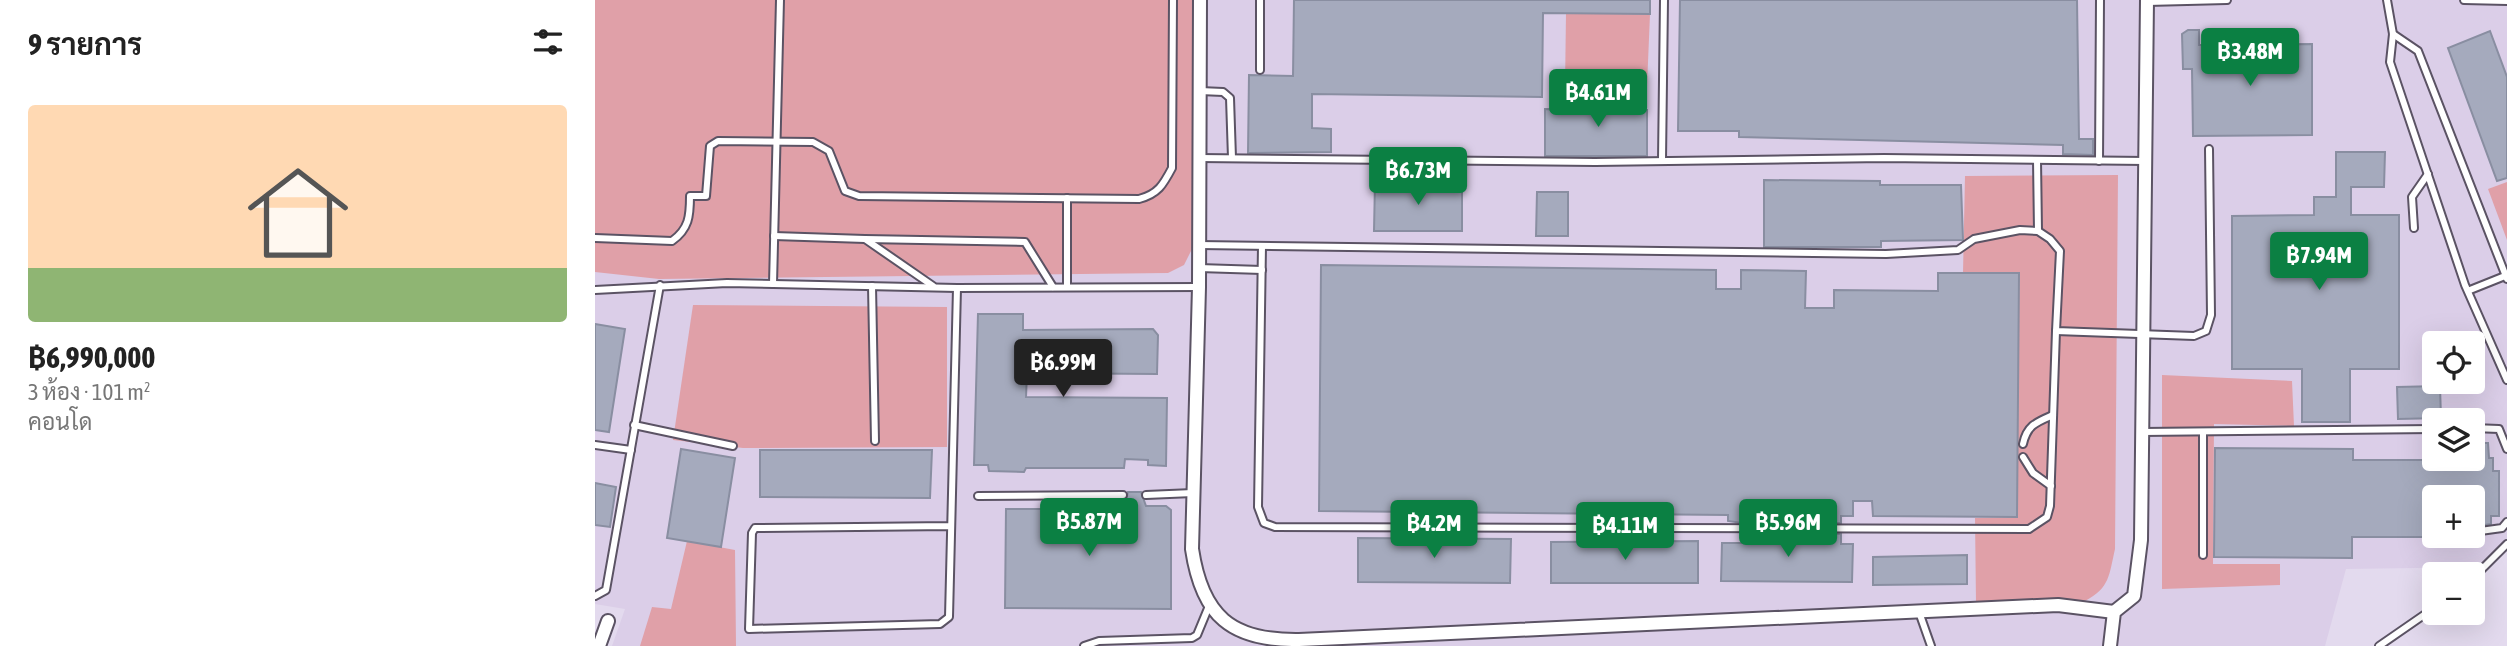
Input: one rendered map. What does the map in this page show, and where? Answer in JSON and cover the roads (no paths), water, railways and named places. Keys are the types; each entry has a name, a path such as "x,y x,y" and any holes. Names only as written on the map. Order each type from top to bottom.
{"street":[{"path":"1201,0 1199,287 1192,549 1196,573 1209,606 1220,619 1252,636 1270,641 1330,643 2057,605 2114,612"},
{"path":"2110,646 2114,612 2134,596 2141,540 2147,1"},
{"path":"599,646 608,621"}],"lane":[{"path":"773,284 780,0"},
{"path":"595,238 672,241 683,233 690,217 690,196 706,196 711,146 718,141 813,142 829,151 845,191 859,196 1139,199 1151,196 1162,188 1172,168 1173,0"},
{"path":"1260,70 1261,0"},
{"path":"1662,160 1664,0"},
{"path":"2099,0 2099,161"},
{"path":"2147,1 2227,0"},
{"path":"2387,0 2393,34 2390,62 2465,285 2470,290 2507,380"},
{"path":"2464,0 2507,1"},
{"path":"2393,34 2418,51 2506,278 2470,290"},
{"path":"1200,91 1223,92 1230,98 1232,158"},
{"path":"2056,331 2194,336 2206,331 2211,315 2209,149"},
{"path":"1199,158 2145,161"},
{"path":"2037,160 2038,231"},
{"path":"2414,228 2412,197 2428,174"},
{"path":"1067,198 1067,287"},
{"path":"1199,246 1262,246 1930,253 1958,250 1974,239 2020,230 2038,231 2050,239 2060,251 2051,486 2047,517 2038,526 1997,531 1275,527 1264,523 1258,508 1262,246"},
{"path":"774,236 1025,242 1053,287"},
{"path":"865,239 935,287"},
{"path":"1199,268 1262,270"},
{"path":"595,290 660,285 773,284 957,288 1199,287"},
{"path":"595,596 606,590 660,285"},
{"path":"872,286 875,441"},
{"path":"951,526 755,528 752,533 749,629 945,621 949,617 957,288"},
{"path":"2023,443 2032,424 2053,415"},
{"path":"634,425 733,446"},
{"path":"2485,428 2499,429 2507,449"},
{"path":"2142,432 2422,429"},
{"path":"2203,433 2203,555"},
{"path":"595,445 631,450"},
{"path":"2023,457 2033,473 2051,486"},
{"path":"1146,495 1193,494"},
{"path":"978,496 1123,495"},
{"path":"2485,530 2502,528 2507,522"},
{"path":"2485,566 2507,544"},
{"path":"1084,646 1099,641 1192,638 1197,635 1209,606"},
{"path":"1919,612 1930,646"},
{"path":"2379,646 2422,616"}]}
